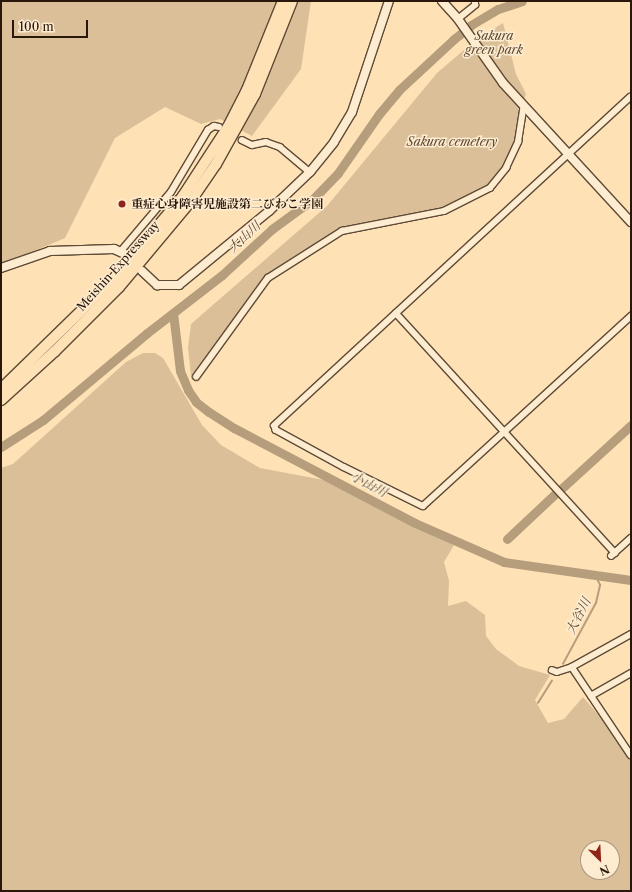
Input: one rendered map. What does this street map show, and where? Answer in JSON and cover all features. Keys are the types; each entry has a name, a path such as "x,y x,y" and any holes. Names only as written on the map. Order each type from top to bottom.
{"highway":[{"name":"Meishin Expressway","path":"1,389 112,281 183,196 228,127 247,90 283,1"},
{"name":"Meishin Expressway","path":"1,400 103,303 143,260 190,202 224,151 255,94 292,1"}],"street":[{"path":"142,271 158,285 179,285 269,211 310,172 334,142 352,112 389,1"},
{"path":"442,1 458,20 503,83 631,222"},
{"path":"458,20 475,6 475,1"},
{"path":"631,97 277,422 276,430 423,506 631,316"},
{"path":"196,377 268,278 342,231 444,211 490,188 506,168 518,142 524,105"},
{"path":"1,268 50,251 114,249 124,253 171,192 208,130 214,126 219,127"},
{"path":"242,140 252,145 266,142 280,147 310,172"},
{"path":"396,313 613,554 631,538"},
{"path":"552,670 557,672 572,667 631,634"},
{"path":"572,667 631,755"},
{"path":"591,696 631,673"}],"green space":[{"path":"1,1 311,1 301,69 252,136 220,119 201,124 165,107 115,138 65,238 1,265"},
{"name":"Sakura green park","path":"503,23 516,74 526,94 524,100 505,81 477,42 477,39"},
{"name":"Sakura cemetery","path":"471,44 520,107 516,141 498,175 479,193 443,208 340,230 266,277 191,376 188,348 191,324 327,206 437,73"},
{"path":"143,353 155,353 163,358 202,425 221,445 260,468 324,480 454,545 444,562 449,581 448,606 466,601 485,615 486,636 496,649 519,666 550,675 535,700 548,723 564,719 583,697 606,724 631,762 631,891 1,891 1,468 13,464 126,362"}],"waterway":[{"name":"大山川","path":"1,447 43,420 147,333 222,275 272,229 313,199 338,173 379,114 399,90 454,39 471,25 498,9 522,1"},
{"name":"小山川","path":"173,313 180,371 188,390 196,402 234,428 415,523 504,562 631,580"},
{"path":"561,489 631,425"},
{"path":"507,539 556,493"},
{"name":"大谷川","path":"563,664 596,603 600,585 595,575"},
{"name":"大谷川","path":"538,703 552,681"}],"place":[{"name":"重症心身障害児施設第二びわこ学園","path":"122,204"}]}
